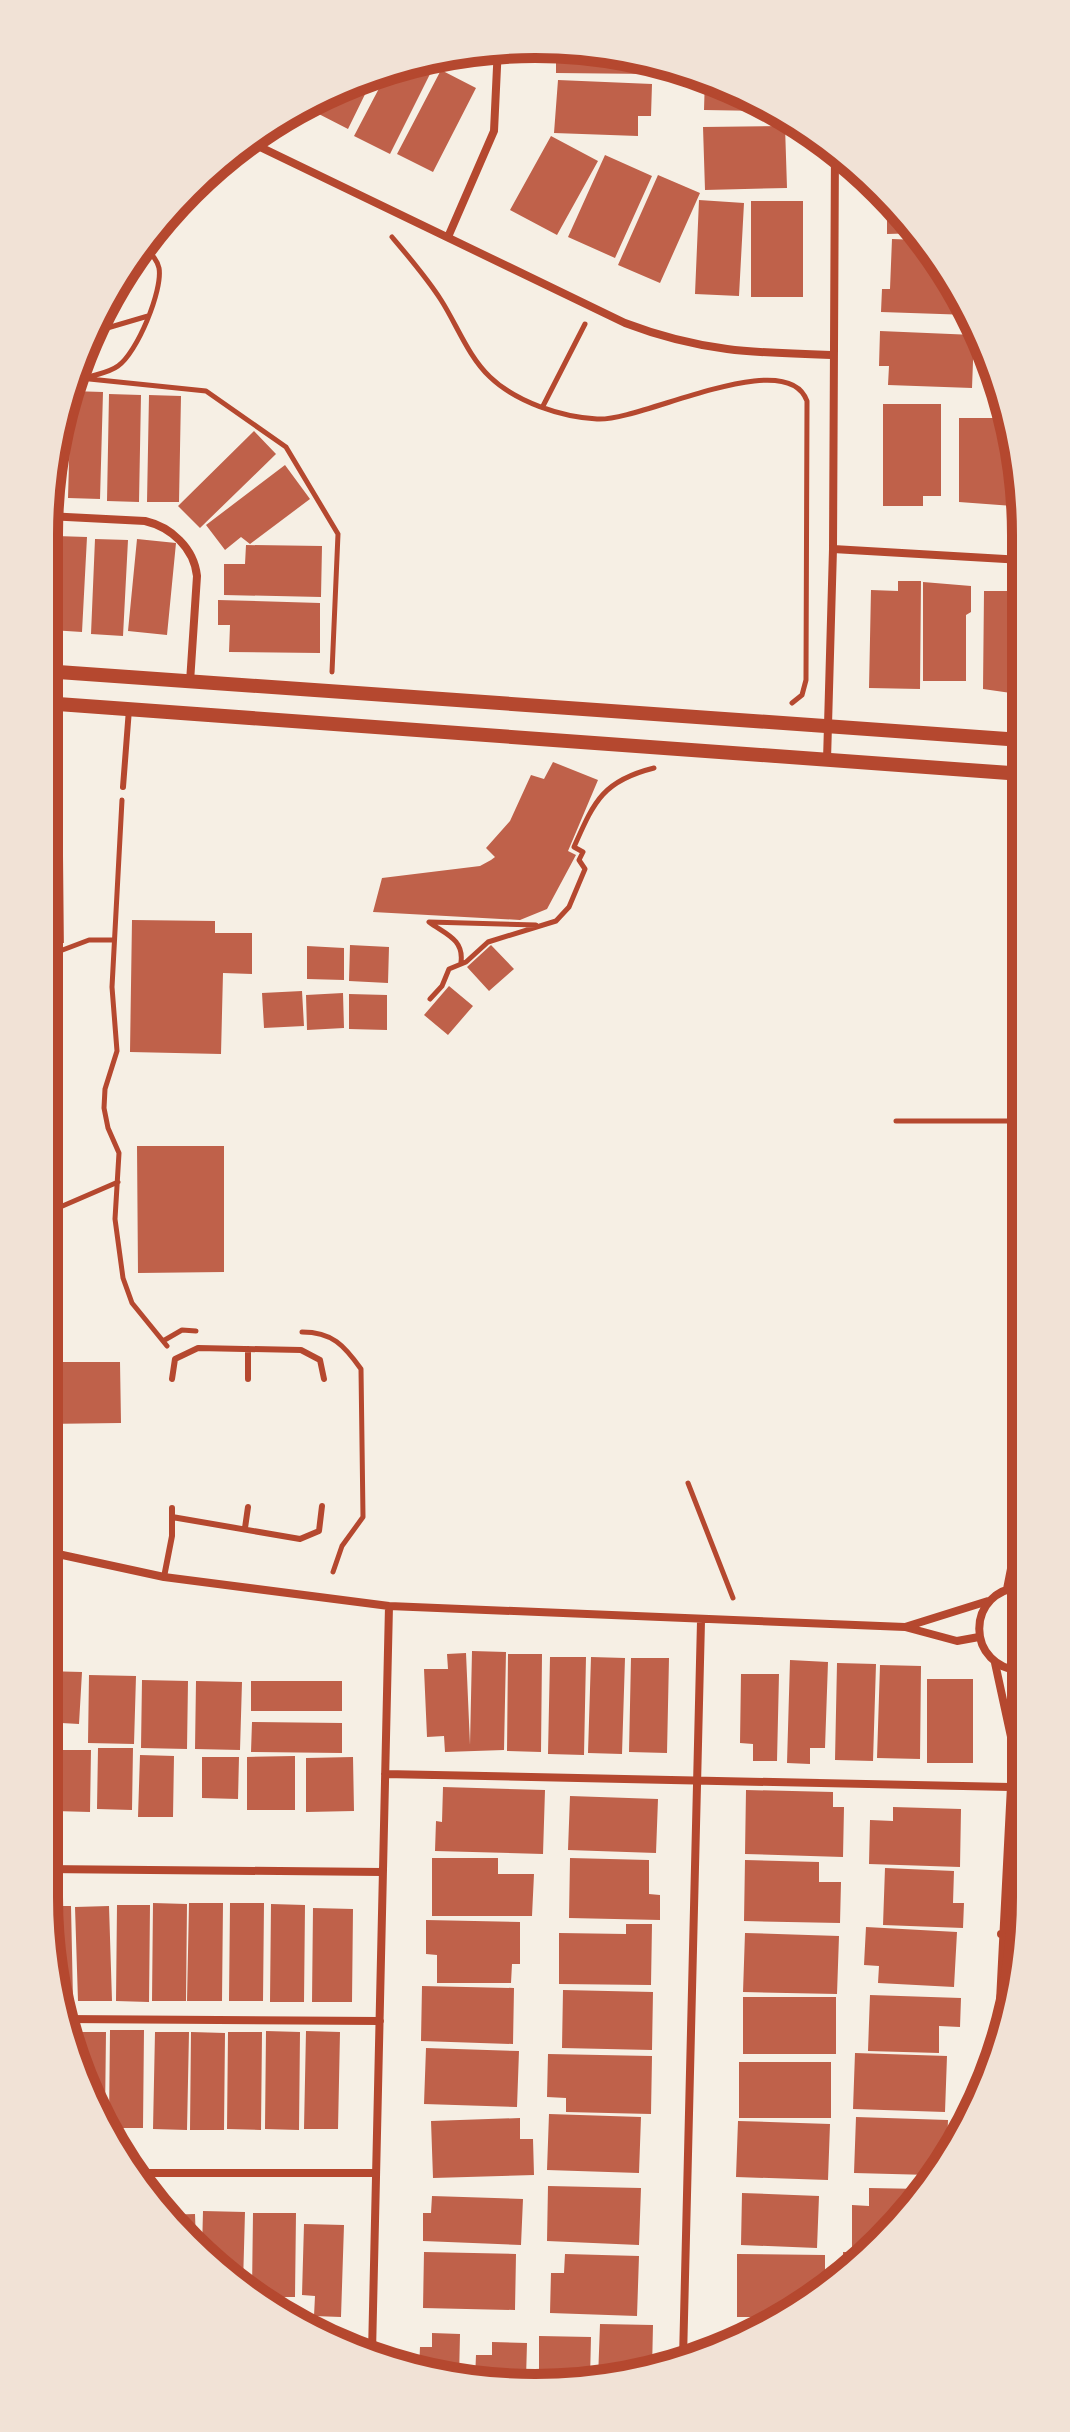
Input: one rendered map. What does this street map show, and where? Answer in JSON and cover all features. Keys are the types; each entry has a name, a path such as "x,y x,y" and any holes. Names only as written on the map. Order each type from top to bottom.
{"street":[{"path":"448,237 494,131 497,60"},
{"path":"259,146 625,323 662,337 738,353 834,355"},
{"path":"827,760 833,549 835,165"},
{"path":"59,517 145,521 159,524 180,540 196,563 197,576 190,682"},
{"path":"833,549 1012,559"},
{"path":"58,672 1012,739"},
{"path":"58,704 1012,773"},
{"path":"58,1554 164,1577 389,1606 905,1627 957,1641 979,1637"},
{"path":"1007,1589 1012,1564"},
{"path":"905,1627 990,1600 1012,1588"},
{"path":"990,1600 980,1617 979,1637 995,1663 1012,1742"},
{"path":"372,2345 389,1606"},
{"path":"683,2350 701,1621"},
{"path":"995,1663 1012,1668"},
{"path":"999,2009 1012,1760"},
{"path":"385,1774 1010,1787"},
{"path":"58,1869 382,1872"},
{"path":"1001,1934 1010,1934"},
{"path":"74,2019 380,2021"},
{"path":"146,2173 375,2173"}],"lane":[{"path":"123,787 129,709"},
{"path":"172,1379 175,1359 198,1348 313,1353 320,1360 324,1379"},
{"path":"248,1349 248,1379"},
{"path":"172,1517 300,1539 311,1537 322,1523 322,1506"},
{"path":"245,1528 248,1507"},
{"path":"164,1577 172,1508"}],"path":[{"path":"392,237 441,299 489,377 516,395 543,406 579,417 613,419 744,382 790,381 804,392 807,401 806,680 802,695 786,705"},
{"path":"89,377 120,365 148,316 160,275 157,261 150,254"},
{"path":"105,329 148,316"},
{"path":"543,406 585,324"},
{"path":"86,374 89,377"},
{"path":"85,377 206,391 286,447 338,534 331,672 347,673"},
{"path":"430,999 442,986 449,969 488,942 546,926 562,917 585,869 579,860 583,852 574,847 595,799 616,782 655,768"},
{"path":"123,787 113,940 112,987 117,1051 107,1081 104,1108 108,1128 119,1153 116,1247 132,1303 179,1357"},
{"path":"461,962 461,949 455,939 429,922 546,926"},
{"path":"58,952 89,940 113,940"},
{"path":"896,1121 1012,1121"},
{"path":"58,1208 118,1182"},
{"path":"163,1341 182,1330 198,1331"},
{"path":"292,1332 323,1332 348,1351 361,1369 363,1517 342,1546 333,1572"},
{"path":"688,1483 733,1598"}],"building":[{"path":"556,59 597,62 651,74 556,73"},
{"path":"432,70 390,154 354,136 382,83"},
{"path":"441,70 476,88 433,172 397,154"},
{"path":"558,80 652,84 651,116 638,116 638,136 554,133"},
{"path":"368,88 348,129 315,112"},
{"path":"705,89 753,111 704,110"},
{"path":"781,126 785,129 787,188 705,190 703,127"},
{"path":"551,136 598,161 557,235 510,210"},
{"path":"605,155 652,176 615,258 568,237"},
{"path":"658,175 700,193 660,283 618,265"},
{"path":"699,200 744,203 739,296 695,294"},
{"path":"751,201 803,201 803,297 751,297"},
{"path":"887,213 904,234 887,234"},
{"path":"892,239 909,240 932,270 958,315 881,312 882,289 890,289"},
{"path":"880,331 968,335 974,347 972,388 888,385 889,366 879,366"},
{"path":"80,391 103,392 100,499 68,498 70,429"},
{"path":"109,394 141,395 139,502 107,501"},
{"path":"149,395 181,396 179,502 147,502"},
{"path":"883,404 941,404 941,496 923,496 923,506 883,506"},
{"path":"959,418 997,418 1011,506 959,502"},
{"path":"254,431 276,454 200,528 178,506"},
{"path":"285,465 310,499 250,544 241,537 225,550 206,525"},
{"path":"58,536 87,537 82,632 58,630"},
{"path":"95,539 128,540 123,636 91,634"},
{"path":"137,539 176,543 167,635 128,631"},
{"path":"246,545 322,546 321,597 224,595 224,564 245,564"},
{"path":"898,581 921,581 920,689 869,688 871,590 898,591"},
{"path":"923,582 971,586 971,612 966,615 966,681 923,681"},
{"path":"984,591 1008,591 1008,600 1012,600 1012,693 983,689"},
{"path":"218,600 320,603 320,653 229,652 230,625 218,625"},
{"path":"553,762 598,780 568,851 576,855 547,909 520,920 373,912 382,878 480,866 495,857 486,848 510,821 531,775 544,779"},
{"path":"58,856 63,856 64,943 58,943"},
{"path":"132,920 215,921 215,933 252,933 252,974 223,973 221,1054 130,1052"},
{"path":"350,945 389,947 388,983 349,981"},
{"path":"491,945 514,969 489,991 467,967"},
{"path":"307,946 344,948 344,980 307,979"},
{"path":"449,986 473,1006 448,1035 424,1015"},
{"path":"302,991 304,1026 264,1028 262,993"},
{"path":"343,993 344,1028 307,1030 306,995"},
{"path":"349,994 387,995 387,1030 349,1029"},
{"path":"58,1096 62,1096 62,1210 58,1210"},
{"path":"137,1146 224,1146 224,1272 138,1273"},
{"path":"58,1362 120,1362 121,1423 58,1424"},
{"path":"472,1651 506,1652 504,1750 445,1752 444,1736 427,1737 424,1669 448,1669 447,1654 466,1653 470,1745"},
{"path":"508,1654 542,1654 541,1752 507,1751"},
{"path":"550,1657 586,1657 584,1755 548,1754"},
{"path":"591,1657 625,1658 622,1754 588,1753"},
{"path":"631,1658 669,1658 667,1753 629,1752"},
{"path":"790,1660 828,1662 825,1748 810,1748 810,1764 787,1763"},
{"path":"837,1663 876,1664 873,1761 835,1760"},
{"path":"880,1665 921,1666 920,1759 877,1758"},
{"path":"58,1671 82,1672 79,1724 58,1723"},
{"path":"741,1674 779,1674 777,1761 753,1761 753,1744 740,1743"},
{"path":"89,1675 136,1676 134,1744 88,1743"},
{"path":"927,1679 973,1679 973,1763 927,1763"},
{"path":"142,1680 188,1681 187,1749 141,1748"},
{"path":"196,1681 242,1682 240,1750 195,1749"},
{"path":"251,1681 342,1681 342,1711 251,1711"},
{"path":"252,1722 342,1723 342,1753 251,1752"},
{"path":"98,1748 133,1748 132,1810 97,1809"},
{"path":"58,1750 91,1750 90,1812 58,1811"},
{"path":"140,1755 174,1756 173,1817 138,1817"},
{"path":"295,1756 295,1810 247,1810 247,1757"},
{"path":"202,1757 239,1757 238,1799 202,1798"},
{"path":"353,1757 354,1811 306,1812 306,1758"},
{"path":"443,1787 545,1790 543,1854 435,1851 436,1821 442,1822"},
{"path":"746,1790 833,1792 833,1807 844,1807 843,1857 745,1854"},
{"path":"570,1796 658,1799 656,1853 568,1850"},
{"path":"893,1807 961,1809 960,1867 869,1864 870,1820 893,1821"},
{"path":"432,1858 498,1858 498,1874 534,1874 532,1916 432,1916"},
{"path":"570,1858 649,1860 649,1894 660,1895 660,1920 569,1918"},
{"path":"745,1860 819,1862 819,1882 841,1882 840,1923 744,1921"},
{"path":"885,1868 954,1871 953,1903 964,1903 963,1928 883,1925"},
{"path":"153,1903 187,1904 186,2001 152,2001"},
{"path":"189,1903 223,1903 222,2001 187,2001"},
{"path":"230,1903 264,1903 263,2001 229,2001"},
{"path":"271,1904 305,1905 304,2002 270,2002"},
{"path":"117,1905 150,1905 149,2002 116,2001"},
{"path":"58,1906 71,1906 73,2000 69,2000 62,1959"},
{"path":"109,1906 112,2001 78,2001 75,1907"},
{"path":"313,1908 353,1909 352,2002 312,2002"},
{"path":"426,1920 520,1922 520,1964 512,1964 511,1983 437,1983 437,1955 426,1954"},
{"path":"626,1924 652,1924 651,1985 559,1984 559,1933 626,1934"},
{"path":"866,1927 957,1932 954,1987 878,1983 879,1966 864,1965"},
{"path":"745,1933 839,1936 837,1994 743,1992"},
{"path":"422,1986 514,1988 513,2044 421,2041"},
{"path":"563,1990 653,1992 652,2050 562,2048"},
{"path":"870,1995 961,1998 960,2027 939,2026 939,2053 868,2051"},
{"path":"743,1997 836,1997 836,2054 743,2054"},
{"path":"110,2030 144,2030 143,2128 118,2128 109,2112"},
{"path":"266,2031 300,2032 299,2130 265,2129"},
{"path":"306,2031 340,2032 338,2129 304,2129"},
{"path":"78,2032 106,2032 105,2104"},
{"path":"155,2032 189,2032 187,2130 153,2129"},
{"path":"191,2032 225,2033 224,2130 190,2130"},
{"path":"228,2032 262,2032 261,2130 227,2129"},
{"path":"426,2048 519,2051 517,2107 424,2104"},
{"path":"855,2053 947,2056 945,2112 853,2109"},
{"path":"548,2054 652,2056 651,2114 566,2112 566,2098 547,2097"},
{"path":"739,2062 831,2062 831,2118 739,2118"},
{"path":"549,2114 641,2117 639,2173 547,2170"},
{"path":"856,2117 948,2120 947,2137 922,2175 854,2173"},
{"path":"520,2118 520,2139 533,2139 534,2175 433,2178 431,2121"},
{"path":"738,2121 830,2124 828,2180 736,2177"},
{"path":"548,2186 641,2188 639,2245 547,2241"},
{"path":"869,2188 912,2189 894,2212 857,2249 852,2249 852,2205 869,2206"},
{"path":"742,2193 819,2196 817,2248 741,2245"},
{"path":"432,2196 523,2199 521,2245 423,2241 423,2213 431,2213"},
{"path":"203,2211 245,2212 243,2274 220,2256 202,2238"},
{"path":"253,2213 296,2213 295,2297 275,2297 252,2280"},
{"path":"178,2214 195,2214 196,2232"},
{"path":"304,2224 344,2225 341,2317 314,2316 315,2296 302,2295"},
{"path":"424,2252 516,2254 515,2310 423,2308"},
{"path":"843,2252 854,2252 850,2256 843,2261"},
{"path":"565,2254 639,2256 637,2316 550,2313 551,2273 564,2273"},
{"path":"737,2254 825,2255 825,2275 800,2294 761,2317 737,2317"},
{"path":"600,2324 653,2325 652,2359 598,2370"},
{"path":"432,2333 460,2334 459,2368 419,2360 420,2347 432,2347"},
{"path":"539,2336 591,2337 590,2371 539,2374"},
{"path":"492,2342 527,2343 526,2374 475,2370 476,2355 492,2355"}]}
